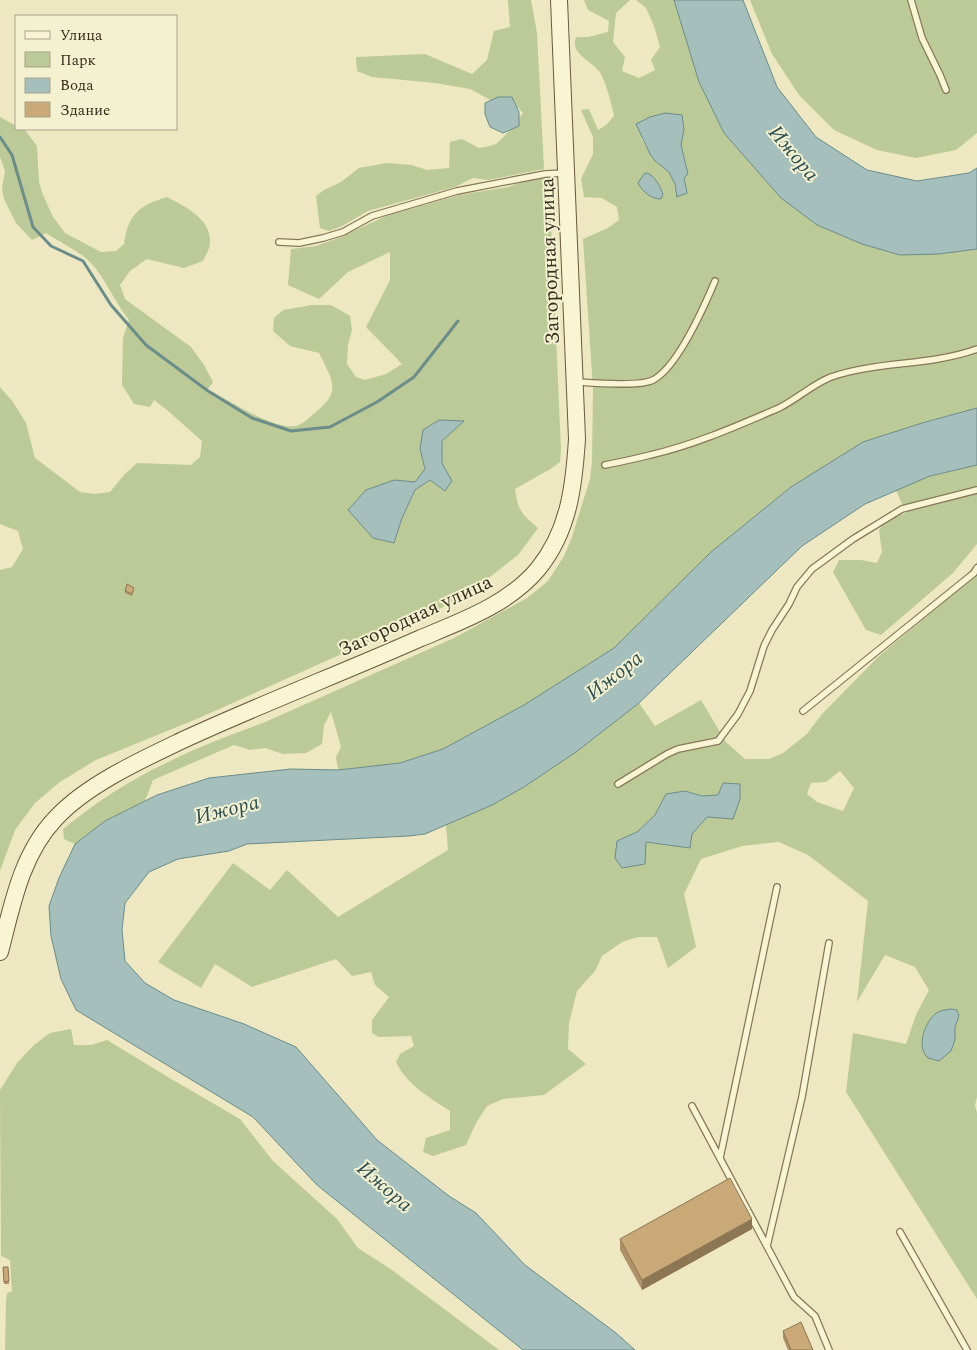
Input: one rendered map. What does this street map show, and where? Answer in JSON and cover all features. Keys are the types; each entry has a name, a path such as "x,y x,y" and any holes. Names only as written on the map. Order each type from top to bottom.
{"main road":[{"name":"Загородная улица","path":"0,952 22,875 36,844 54,820 66,808 103,782 150,756 234,716 436,632 499,602 526,582 543,562 556,541 569,509 575,472 577,439 559,0"}],"lane":[{"path":"911,0 922,38 946,90"},
{"path":"279,242 299,243 330,236 343,232 372,216 457,191 545,174 567,173"},
{"path":"575,382 631,384 652,381 662,373 676,356 699,319 715,281"},
{"path":"605,465 651,455 694,442 784,405 830,378 858,370 917,363 977,349"},
{"path":"618,784 666,754 678,749 718,741 738,714 750,691 764,646 772,630 789,604 797,587 812,569 853,539 902,509 977,490"},
{"path":"803,711 974,574 977,568"},
{"path":"720,1158 776,887"},
{"path":"767,1246 802,1097 829,943"},
{"path":"692,1106 794,1296 815,1316 829,1350"},
{"path":"900,1232 967,1350"}],"green space":[{"path":"508,0 531,0 537,33 544,169 488,180 473,178 455,187 368,211 329,231 320,228 316,196 341,182 359,168 387,163 412,165 427,170 449,168 450,142 462,139 479,148 496,144 514,125 523,113 513,102 492,101 470,89 435,83 372,77 357,71 356,57 425,54 472,74 487,60 494,31 510,27"},
{"path":"584,0 630,0 616,13 613,42 625,57 622,71 639,78 655,70 651,60 660,47 646,8 636,0 674,0 677,11 900,255 939,254 977,249 977,408 922,423 791,487 711,552 614,648 524,705 443,749 400,763 338,770 336,757 341,747 331,712 324,725 322,744 306,753 283,754 265,748 250,750 234,745 153,780 145,801 105,821 75,844 64,839 63,829 100,801 139,777 200,748 263,723 454,638 527,598 548,581 564,556 571,540 590,479 592,462 593,388 583,239 608,228 619,220 617,207 602,198 584,197 581,179 593,154 593,137 581,110 589,109 598,130 606,125 614,116 609,94 601,74 576,49 576,37 588,37 608,32 609,21 588,10","holes":["684,129 681,145 688,174 684,178 686,193 677,196 675,184 669,172 655,161 641,138"]},
{"path":"750,0 977,0 977,133 956,150 916,158 877,150 834,130 799,95 772,54"},
{"path":"0,117 15,125 15,130 25,130 37,146 39,182 53,217 65,233 101,252 116,251 124,244 132,218 142,208 157,200 167,197 196,214 207,227 209,235 210,245 203,261 184,268 147,259 130,271 120,285 125,299 191,347 213,382 208,389 251,413 287,426 296,426 302,423 326,403 332,390 332,383 319,353 290,346 273,331 274,318 283,310 312,305 331,305 350,316 352,330 348,345 347,364 356,377 365,380 386,374 402,364 366,327 390,280 390,252 348,272 319,299 288,285 291,249 316,246 341,237 386,216 459,195 508,187 537,177 549,177 561,450 560,462 515,489 521,511 538,528 518,555 468,594 422,618 199,718 96,760 60,782 35,803 15,830 0,871 0,570 12,567 23,549 18,531 0,524 0,387 13,402 26,423 35,458 80,492 94,494 110,492 137,463 191,465 200,457 202,441 154,400 150,407 134,404 122,385 123,338 129,320 89,261 75,250 46,233 32,240 16,223 4,199 2,189 5,171 0,157","holes":["463,422 442,441 441,463 452,481 445,491 430,480 415,490 402,518 394,543 394,480 415,482 425,469 420,449"]},
{"path":"977,465 977,544 953,573 881,635 866,630 833,572 839,560 861,560 877,563 882,552 879,530 886,520 906,513 896,490 930,476"},
{"path":"977,562 977,1097 975,1105 977,1113 977,1299 846,1092 853,1033 906,1044 916,1015 929,990 915,967 885,955 857,1002 868,901 808,855 779,842 742,846 701,859 684,894 696,947 668,968 657,937 638,937 622,942 602,956 595,971 577,991 569,1023 568,1049 586,1064 544,1095 503,1099 487,1106 476,1123 466,1145 433,1156 423,1152 426,1138 450,1130 450,1111 427,1096 406,1078 396,1062 400,1054 414,1046 411,1036 379,1037 372,1033 372,1020 389,997 375,985 371,972 352,976 336,959 252,987 215,964 201,988 158,962 233,863 270,890 287,870 338,917 448,850 446,824 516,792 569,756 639,703 655,726 701,700 726,742 745,759 769,759 783,753 807,734 822,714 878,657 940,605","holes":["840,771 854,788 843,811 817,802 807,794 811,783 826,782","685,791 702,796 719,795 707,817 692,834 690,848 645,842 618,841 637,832 655,815 666,794","939,1011 959,1016 955,1027 955,1040"]},
{"path":"71,1029 74,1045 91,1045 107,1040 240,1119 273,1161 337,1219 358,1248 392,1270 499,1350 5,1350 6,1300 7,1293 12,1291 10,1260 1,1256 0,1090 17,1063 34,1045 50,1033"}],"water":[{"name":"Ижора","path":"674,0 743,0 777,87 816,137 867,170 917,181 969,173 977,168 977,249 939,254 900,255 862,244 817,225 781,198 724,133 699,82"},
{"path":"498,97 512,97 519,112 519,126 503,133 490,127 485,114 485,103"},
{"path":"665,113 682,115 684,129 681,145 688,174 684,178 687,193 677,197 675,184 669,172 655,161 650,154 636,124 650,117"},
{"path":"647,173 659,185 663,194 661,199 654,198 648,194 638,183 644,174"},
{"name":"Ижора","path":"977,408 977,465 930,476 865,504 802,546 639,703 576,752 524,787 492,805 425,834 247,844 229,851 178,859 149,872 125,903 122,930 125,961 145,983 174,1000 244,1024 296,1047 377,1140 449,1196 476,1213 525,1265 616,1333 635,1350 523,1350 317,1185 253,1117 76,1010 61,979 51,936 49,906 59,878 75,844 105,821 157,795 209,778 291,769 338,770 400,763 443,749 524,705 614,648 711,552 791,487 863,442"},
{"path":"439,420 464,421 442,441 442,463 452,481 445,491 430,480 415,490 402,518 394,543 373,538 348,510 366,490 394,480 415,482 425,469 420,449 423,430"},
{"path":"723,783 740,784 740,799 733,819 707,817 692,834 690,848 646,842 645,864 622,868 615,858 617,841 637,832 655,815 666,794 685,791 702,796 718,795"},
{"path":"951,1009 957,1010 959,1016 951,1051 939,1061 928,1058 922,1048 925,1029 935,1014"}],"building":[{"path":"127,584 134,588 132,594 125,591"},
{"path":"730,1178 752,1219 642,1280 620,1239"},
{"path":"3,1267 8,1267 9,1281 4,1282"},
{"path":"801,1322 813,1350 791,1350 783,1331"}],"waterway":[{"path":"0,137 12,155 33,227 51,246 83,261 111,305 146,345 208,391 252,418 291,431 330,427 377,402 414,377 458,321"}]}
